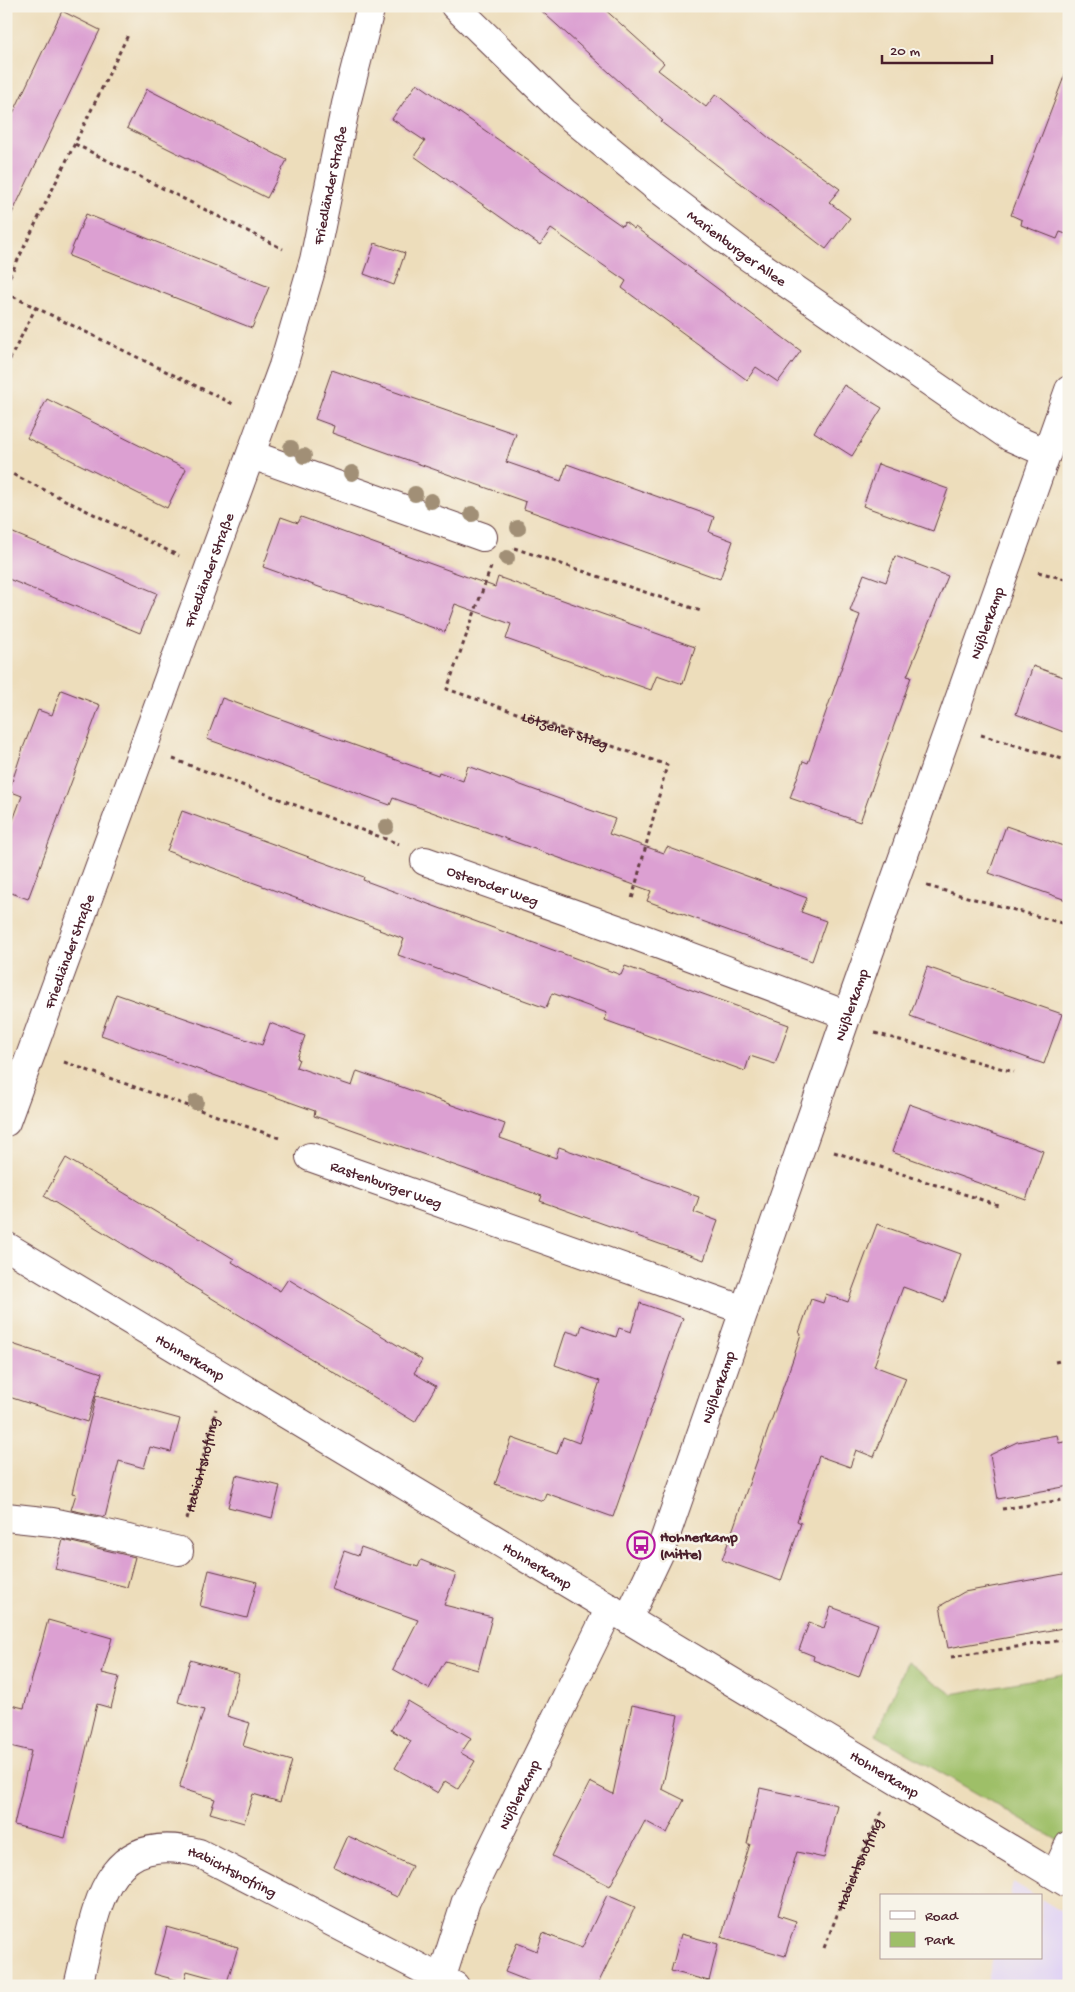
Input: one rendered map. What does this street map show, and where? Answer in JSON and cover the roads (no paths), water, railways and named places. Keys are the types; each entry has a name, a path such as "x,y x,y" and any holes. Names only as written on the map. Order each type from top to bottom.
{"street":[{"name":"Friedländer Straße","path":"6,1122 252,455 288,348 314,260 346,104 371,6"},
{"name":"Marienburger Allee","path":"455,6 564,112 652,184 737,248 1010,437 1047,453"},
{"name":"Nüßlerkamp","path":"445,1984 466,1901 619,1613 660,1552 802,1142 1069,390"},
{"path":"252,455 491,540"},
{"name":"Osteroder Weg","path":"424,861 620,930 845,1020"},
{"name":"Rastenburger Weg","path":"310,1157 744,1310"},
{"name":"Hohnerkamp","path":"6,1246 1062,1879"},
{"path":"6,1517 52,1522 179,1551"},
{"path":"1062,1879 1069,1844"},
{"name":"Habichtshofring","path":"78,1986 97,1910 105,1887 113,1874 129,1858 138,1853 166,1848 199,1853 445,1984"}],"place":[{"name":"Hohnerkamp (Mitte)","path":"641,1545"}]}
